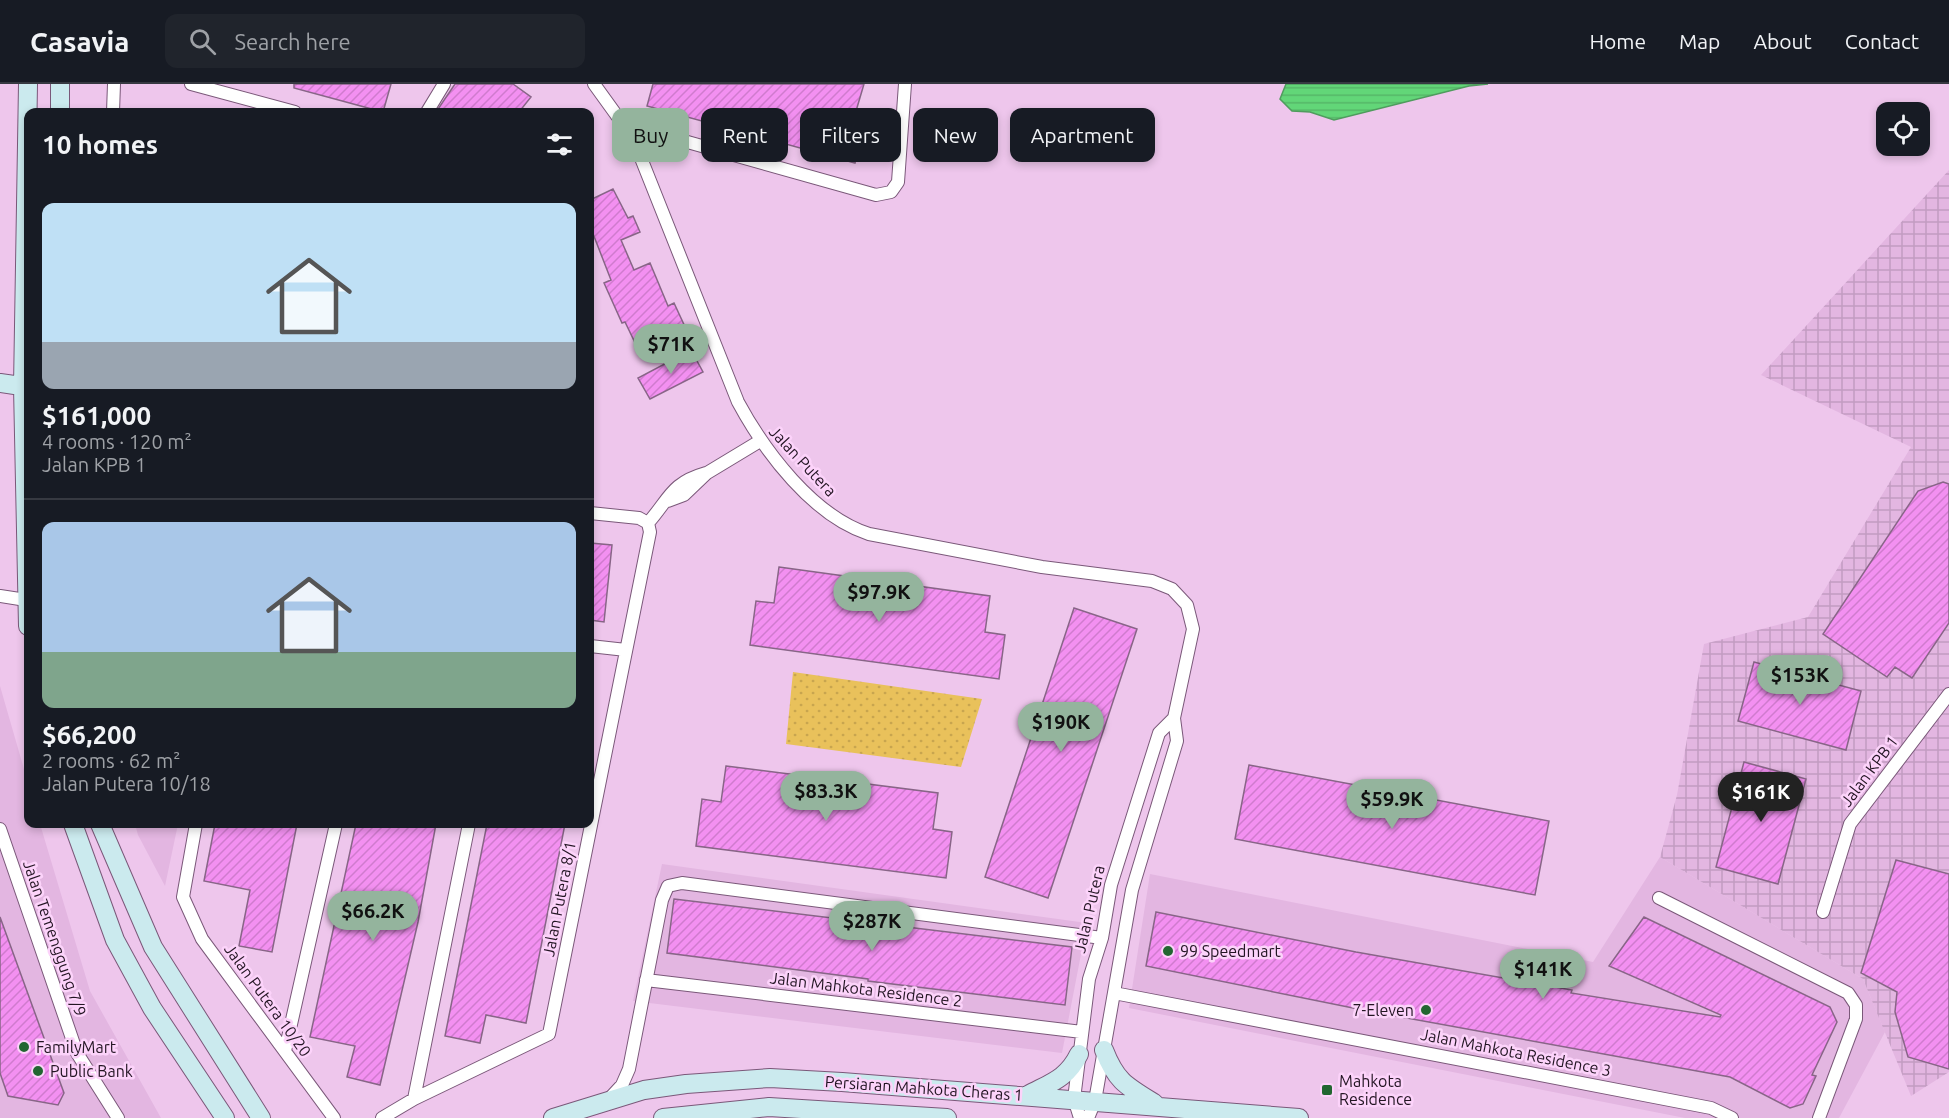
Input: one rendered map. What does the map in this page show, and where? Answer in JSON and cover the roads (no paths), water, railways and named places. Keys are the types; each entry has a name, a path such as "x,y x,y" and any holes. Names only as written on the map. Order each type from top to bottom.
{"street":[{"path":"28,84 28,108"},
{"path":"60,84 60,108"},
{"path":"113,108 114,84"},
{"path":"191,84 280,108"},
{"path":"429,108 444,84"},
{"name":"Jalan Putera","path":"594,84 612,109"},
{"path":"689,142 876,195 891,192 898,182 905,84"},
{"name":"Jalan Putera","path":"643,162 738,402 760,441 817,503 855,529 1042,567 1152,581 1173,589 1187,605 1193,629 1174,718 1177,741 1132,890 1095,1101 1088,1118"},
{"path":"0,383 24,387"},
{"path":"594,513 639,518 648,523 668,501 684,495 707,473 760,441"},
{"name":"Jalan Putera 8/1","path":"595,779 626,650 650,532 648,523"},
{"path":"0,596 24,600"},
{"path":"594,646 626,650"},
{"name":"Jalan KPB 1","path":"1823,912 1850,824 1949,694"},
{"name":"Jalan Putera","path":"1080,1118 1074,1099 1089,979 1102,938 1114,875 1159,733 1174,718"},
{"path":"74,828 115,940 152,1008 225,1118"},
{"path":"102,828 153,947 261,1118"},
{"name":"Jalan Putera 10/20","path":"195,828 183,897 202,939 334,1118"},
{"path":"285,1051 335,828"},
{"path":"382,1118 414,1099 468,828"},
{"name":"Jalan Putera 8/1","path":"414,1099 549,1034 586,828"},
{"name":"Jalan Temenggung 7/9","path":"0,829 77,1053 118,1118"},
{"path":"608,1100 622,1085 629,1069 662,900 669,886 682,884 1102,938"},
{"path":"1659,898 1848,993 1856,1005 1856,1019 1819,1118"},
{"name":"Jalan Mahkota Residence 2","path":"646,980 1082,1032"},
{"name":"Jalan Mahkota Residence 3","path":"1114,993 1563,1078 1711,1108 1732,1118"},
{"path":"1104,1050 1112,1072 1121,1083 1158,1106"},
{"path":"1026,1096 1064,1077 1072,1069 1079,1054"},
{"name":"Persiaran Mahkota Cheras 1","path":"553,1118 644,1090 686,1084 770,1078 1074,1099 1299,1118"},
{"name":"Persiaran Mahkota Cheras 1","path":"663,1118 769,1107 947,1118"}],"place":[{"name":"99 Speedmart","path":"1168,951"},
{"name":"7-Eleven","path":"1426,1010"},
{"name":"FamilyMart","path":"24,1047"},
{"name":"Public Bank","path":"38,1071"},
{"name":"Mahkota Residence","path":"1327,1090"}]}
